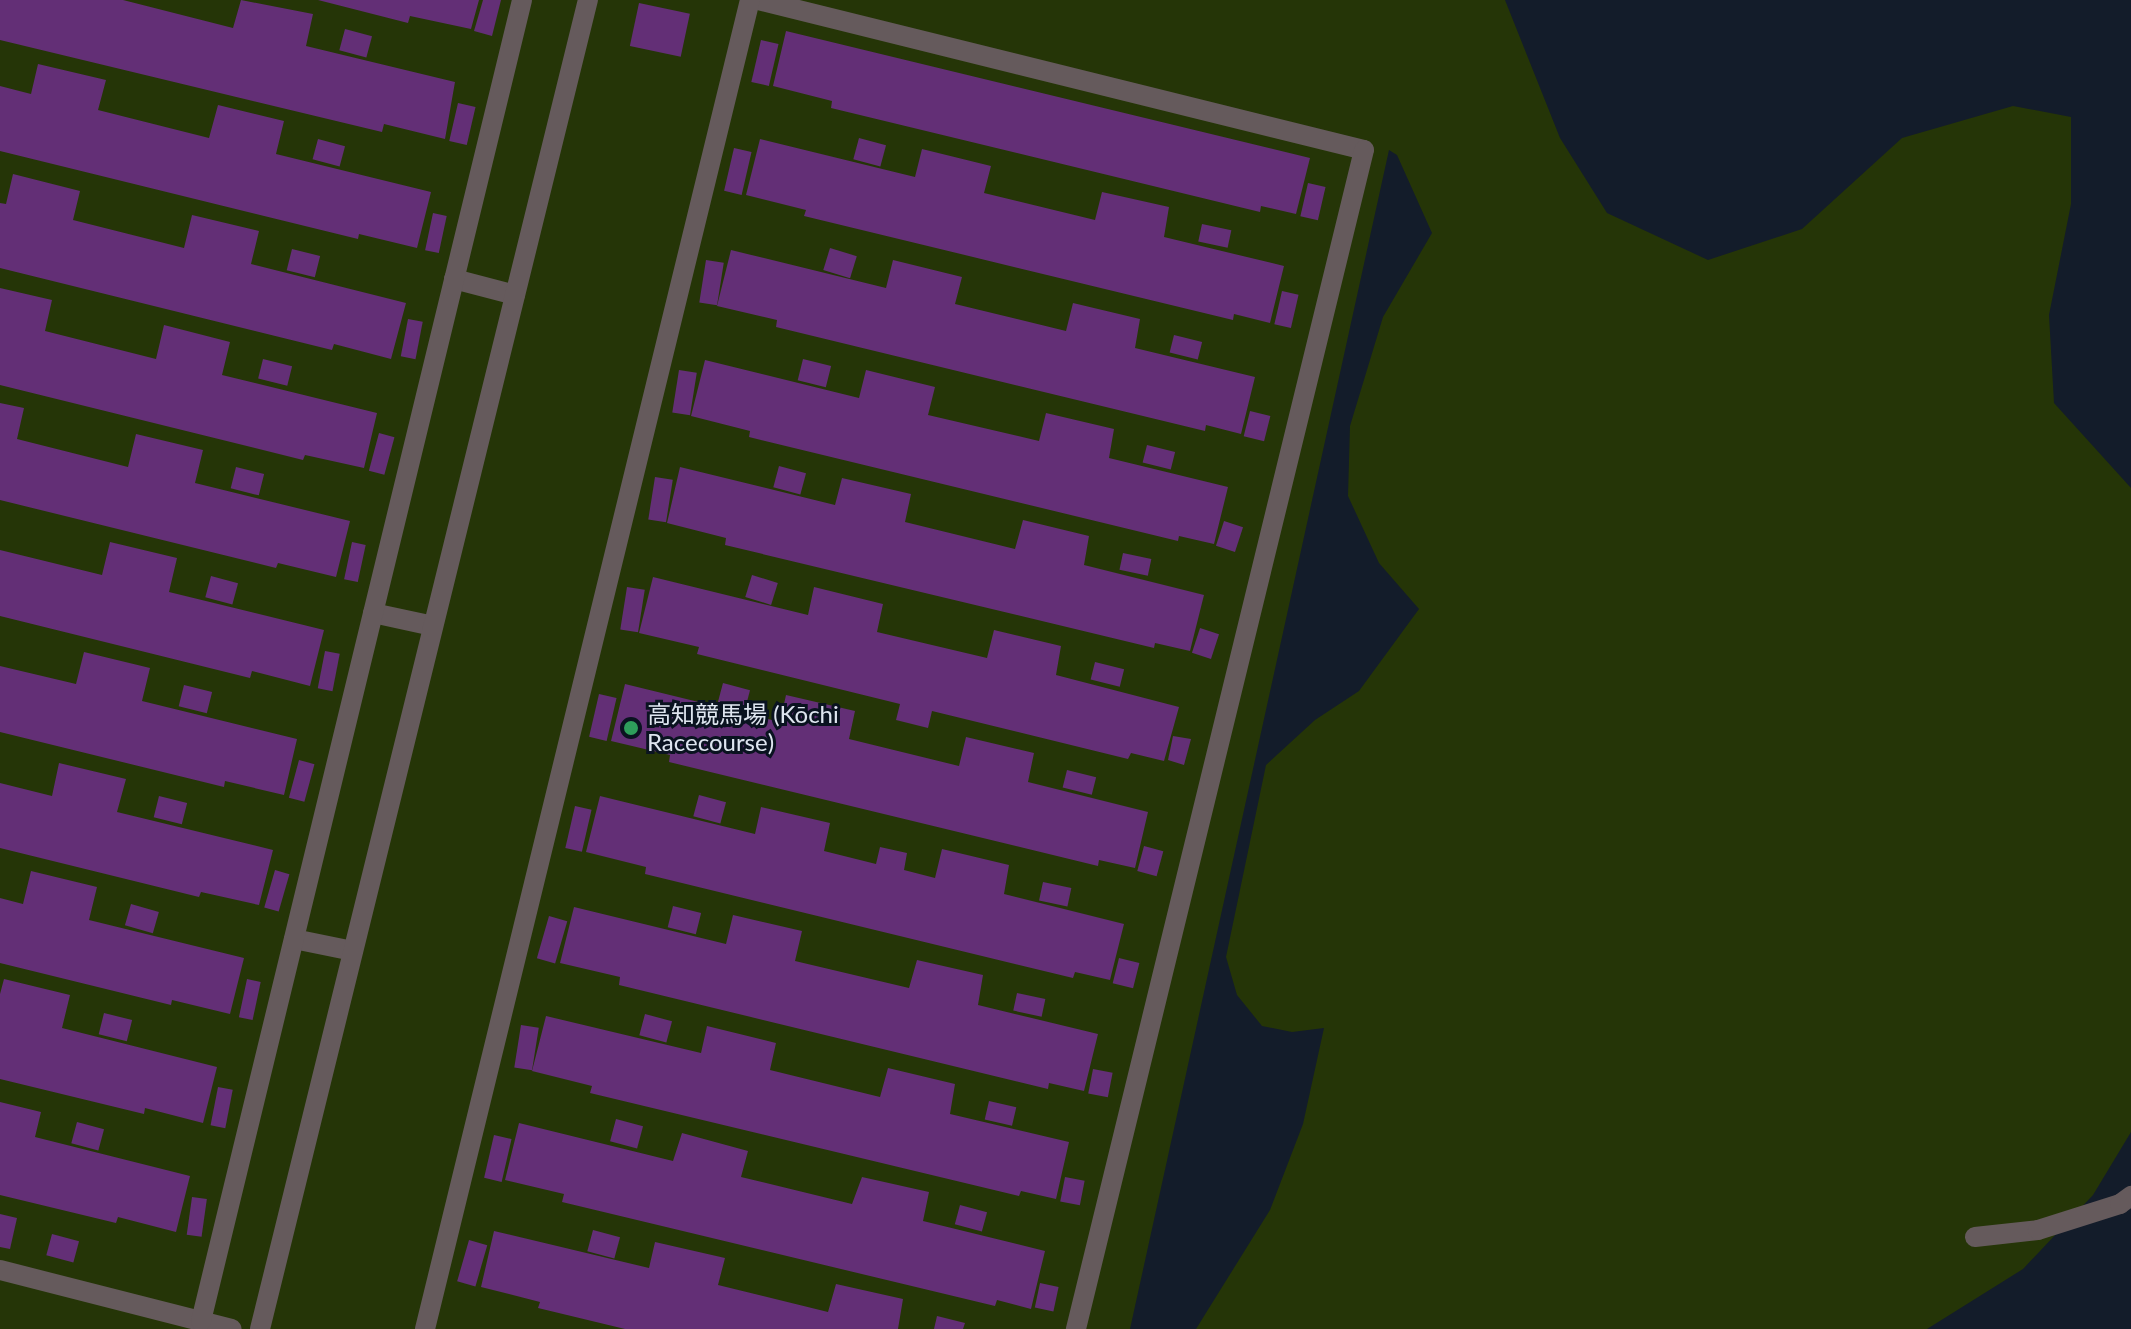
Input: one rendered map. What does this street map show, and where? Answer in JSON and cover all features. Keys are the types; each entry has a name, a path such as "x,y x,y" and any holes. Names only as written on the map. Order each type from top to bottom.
{"street":[{"path":"201,1321 522,0"},
{"path":"260,1329 588,0"},
{"path":"425,1329 750,0"},
{"path":"758,0 1364,150 1076,1329"},
{"path":"454,279 515,295"},
{"path":"373,613 433,626"},
{"path":"294,939 353,951"},
{"path":"1975,1237 2038,1230 2120,1204 2131,1196"},
{"path":"0,1270 232,1329"}],"green space":[{"name":"高知競馬場 (Kōchi Racecourse)","path":"0,0 1505,0 1560,138 1607,213 1708,260 1802,229 1902,138 2013,106 2071,117 2071,204 2049,315 2054,403 2131,488 2131,1132 2093,1195 2023,1269 1927,1329 1196,1329 1270,1210 1303,1124 1324,1028 1292,1032 1262,1026 1237,995 1226,957 1266,765 1315,720 1359,691 1419,609 1379,563 1348,496 1350,426 1383,317 1432,233 1397,155 1389,150 1130,1329 0,1329"}],"building":[{"path":"0,0 123,0 233,28 241,0 313,14 306,46 455,82 445,139 384,124 382,132 0,40"},
{"path":"318,0 479,0 471,29 410,16 408,23"},
{"path":"483,0 501,0 492,36 474,31"},
{"path":"639,3 690,14 681,57 630,46"},
{"path":"345,29 372,36 366,57 339,50"},
{"path":"786,31 1310,158 1296,214 1261,206 1260,212 831,108 832,101 773,86"},
{"path":"761,40 779,44 769,86 751,82"},
{"path":"38,64 106,80 98,110 209,138 218,105 284,121 276,154 431,192 417,248 359,234 358,239 0,151 0,86 31,94"},
{"path":"458,103 476,107 467,145 449,141"},
{"path":"859,138 886,145 880,166 853,159"},
{"path":"318,139 345,146 340,167 313,159"},
{"path":"760,139 915,177 922,149 991,166 984,193 1095,220 1102,192 1169,207 1164,237 1284,266 1270,323 1234,314 1233,320 804,216 806,210 746,195"},
{"path":"734,148 752,152 742,195 724,191"},
{"path":"13,174 80,191 73,220 184,248 192,215 259,231 251,264 406,303 391,359 334,344 332,350 0,268 0,203 6,204"},
{"path":"1308,183 1326,187 1318,220 1300,216"},
{"path":"433,213 447,216 439,253 425,250"},
{"path":"1202,224 1231,230 1228,248 1198,242"},
{"path":"830,248 857,256 850,278 823,270"},
{"path":"292,249 320,256 315,277 287,270"},
{"path":"731,250 886,288 893,260 962,277 955,304 1066,331 1073,303 1140,319 1135,348 1255,377 1241,434 1206,425 1205,431 776,327 777,320 717,306"},
{"path":"706,260 724,263 717,305 699,302"},
{"path":"0,288 52,300 45,331 156,359 164,325 230,342 222,375 377,413 364,468 305,455 303,460 0,385"},
{"path":"1282,291 1299,295 1291,328 1274,324"},
{"path":"408,319 423,322 415,359 401,356"},
{"path":"1174,335 1202,342 1198,359 1170,352"},
{"path":"263,359 292,366 287,386 258,378"},
{"path":"803,359 831,366 826,387 798,380"},
{"path":"705,360 859,398 866,370 935,387 928,415 1039,441 1046,413 1114,429 1109,458 1228,487 1214,544 1179,536 1178,541 749,437 750,431 691,416"},
{"path":"679,370 697,373 690,415 672,412"},
{"path":"0,403 24,408 17,439 128,467 136,434 203,450 195,483 350,521 336,577 278,563 276,568 0,500"},
{"path":"1250,411 1270,416 1264,441 1244,436"},
{"path":"379,433 394,437 384,475 369,471"},
{"path":"1147,445 1175,452 1171,469 1143,462"},
{"path":"779,466 806,473 800,494 773,487"},
{"path":"236,467 264,474 259,495 231,488"},
{"path":"680,467 835,505 842,478 911,494 905,522 1015,549 1023,520 1089,536 1084,565 1204,595 1190,651 1155,643 1154,648 725,545 726,538 667,523"},
{"path":"655,477 673,480 666,522 648,519"},
{"path":"1224,521 1243,527 1235,552 1216,546"},
{"path":"110,542 177,558 169,592 324,630 310,686 252,671 250,678 0,616 0,550 102,575"},
{"path":"352,542 366,545 358,582 344,579"},
{"path":"1123,553 1151,559 1148,576 1119,570"},
{"path":"752,575 778,583 771,605 745,597"},
{"path":"211,576 238,583 232,604 205,597"},
{"path":"653,577 808,615 814,587 883,604 877,632 987,658 994,630 1061,646 1056,675 1179,707 1164,761 1131,753 1128,759 932,711 928,728 896,720 900,704 697,654 699,647 639,633"},
{"path":"627,587 645,590 638,632 620,629"},
{"path":"1200,628 1219,634 1211,659 1192,653"},
{"path":"325,651 340,654 332,691 318,688"},
{"path":"84,652 150,668 142,701 297,739 284,795 225,781 224,787 0,732 0,666 76,684"},
{"path":"1095,662 1124,669 1120,687 1091,679"},
{"path":"723,683 750,690 744,712 717,705"},
{"path":"625,684 780,722 786,695 855,711 849,739 959,766 966,737 1034,753 1028,782 1148,812 1135,868 1099,860 1098,866 669,762 670,755 611,741"},
{"path":"184,685 212,692 207,713 179,706"},
{"path":"599,694 617,698 607,741 589,737"},
{"path":"1173,736 1191,739 1184,765 1168,760"},
{"path":"299,760 314,764 304,802 289,798"},
{"path":"59,763 126,779 117,812 273,850 259,905 201,892 199,897 0,848 0,783 52,796"},
{"path":"1067,770 1096,777 1092,795 1063,787"},
{"path":"699,795 726,802 720,823 693,816"},
{"path":"159,796 187,803 182,824 154,817"},
{"path":"600,796 755,834 761,807 830,823 824,851 876,864 880,847 907,853 904,870 935,878 942,849 1009,865 1004,894 1124,924 1110,980 1075,972 1073,978 645,874 646,867 586,852"},
{"path":"575,806 592,810 582,852 565,848"},
{"path":"1144,846 1163,851 1157,876 1137,871"},
{"path":"275,870 289,874 279,912 264,907"},
{"path":"31,871 97,887 89,920 244,958 230,1014 172,1000 171,1005 0,963 0,898 23,904"},
{"path":"1043,882 1071,888 1067,907 1039,901"},
{"path":"131,904 159,912 153,933 125,925"},
{"path":"673,906 701,913 696,934 668,927"},
{"path":"574,907 726,944 733,915 802,931 795,961 909,988 917,960 983,975 978,1005 1098,1034 1084,1091 1049,1083 1048,1089 619,985 620,977 560,963"},
{"path":"549,916 567,921 555,964 537,958"},
{"path":"1119,958 1139,963 1133,988 1113,983"},
{"path":"4,979 70,995 62,1028 217,1067 203,1123 145,1108 144,1114 0,1079 0,994"},
{"path":"247,979 261,982 253,1020 239,1017"},
{"path":"1017,993 1045,999 1042,1017 1013,1011"},
{"path":"104,1013 132,1020 127,1041 99,1034"},
{"path":"645,1014 672,1021 666,1042 639,1035"},
{"path":"546,1016 701,1053 707,1026 776,1043 770,1070 880,1097 888,1068 955,1084 950,1114 1069,1142 1056,1199 1021,1191 1019,1196 590,1093 592,1086 532,1071"},
{"path":"521,1025 539,1028 532,1070 514,1067"},
{"path":"1093,1069 1113,1073 1108,1097 1088,1094"},
{"path":"218,1087 233,1090 225,1128 211,1125"},
{"path":"989,1101 1016,1107 1012,1126 985,1120"},
{"path":"0,1102 41,1112 35,1137 190,1176 176,1232 118,1217 116,1223 0,1195"},
{"path":"616,1119 643,1126 637,1148 610,1141"},
{"path":"77,1122 104,1129 98,1150 71,1143"},
{"path":"519,1123 673,1161 682,1133 748,1151 741,1177 852,1204 862,1177 929,1192 923,1221 1045,1251 1031,1309 997,1300 995,1306 562,1202 564,1194 505,1180"},
{"path":"494,1135 512,1139 502,1182 484,1178"},
{"path":"1065,1177 1085,1181 1080,1205 1060,1202"},
{"path":"192,1197 207,1199 202,1237 187,1235"},
{"path":"960,1205 987,1212 982,1232 955,1224"},
{"path":"0,1214 17,1218 10,1249 0,1247"},
{"path":"593,1230 620,1237 614,1258 587,1251"},
{"path":"494,1231 649,1268 655,1242 725,1258 718,1285 828,1312 836,1284 903,1299 898,1329 625,1329 538,1308 540,1302 481,1287"},
{"path":"52,1234 79,1241 73,1262 46,1255"},
{"path":"469,1240 487,1245 475,1287 457,1281"},
{"path":"1040,1283 1059,1287 1053,1311 1035,1307"},
{"path":"937,1316 965,1323 963,1329 934,1329"}],"place":[{"name":"高知競馬場 (Kōchi Racecourse)","path":"631,728"}]}
